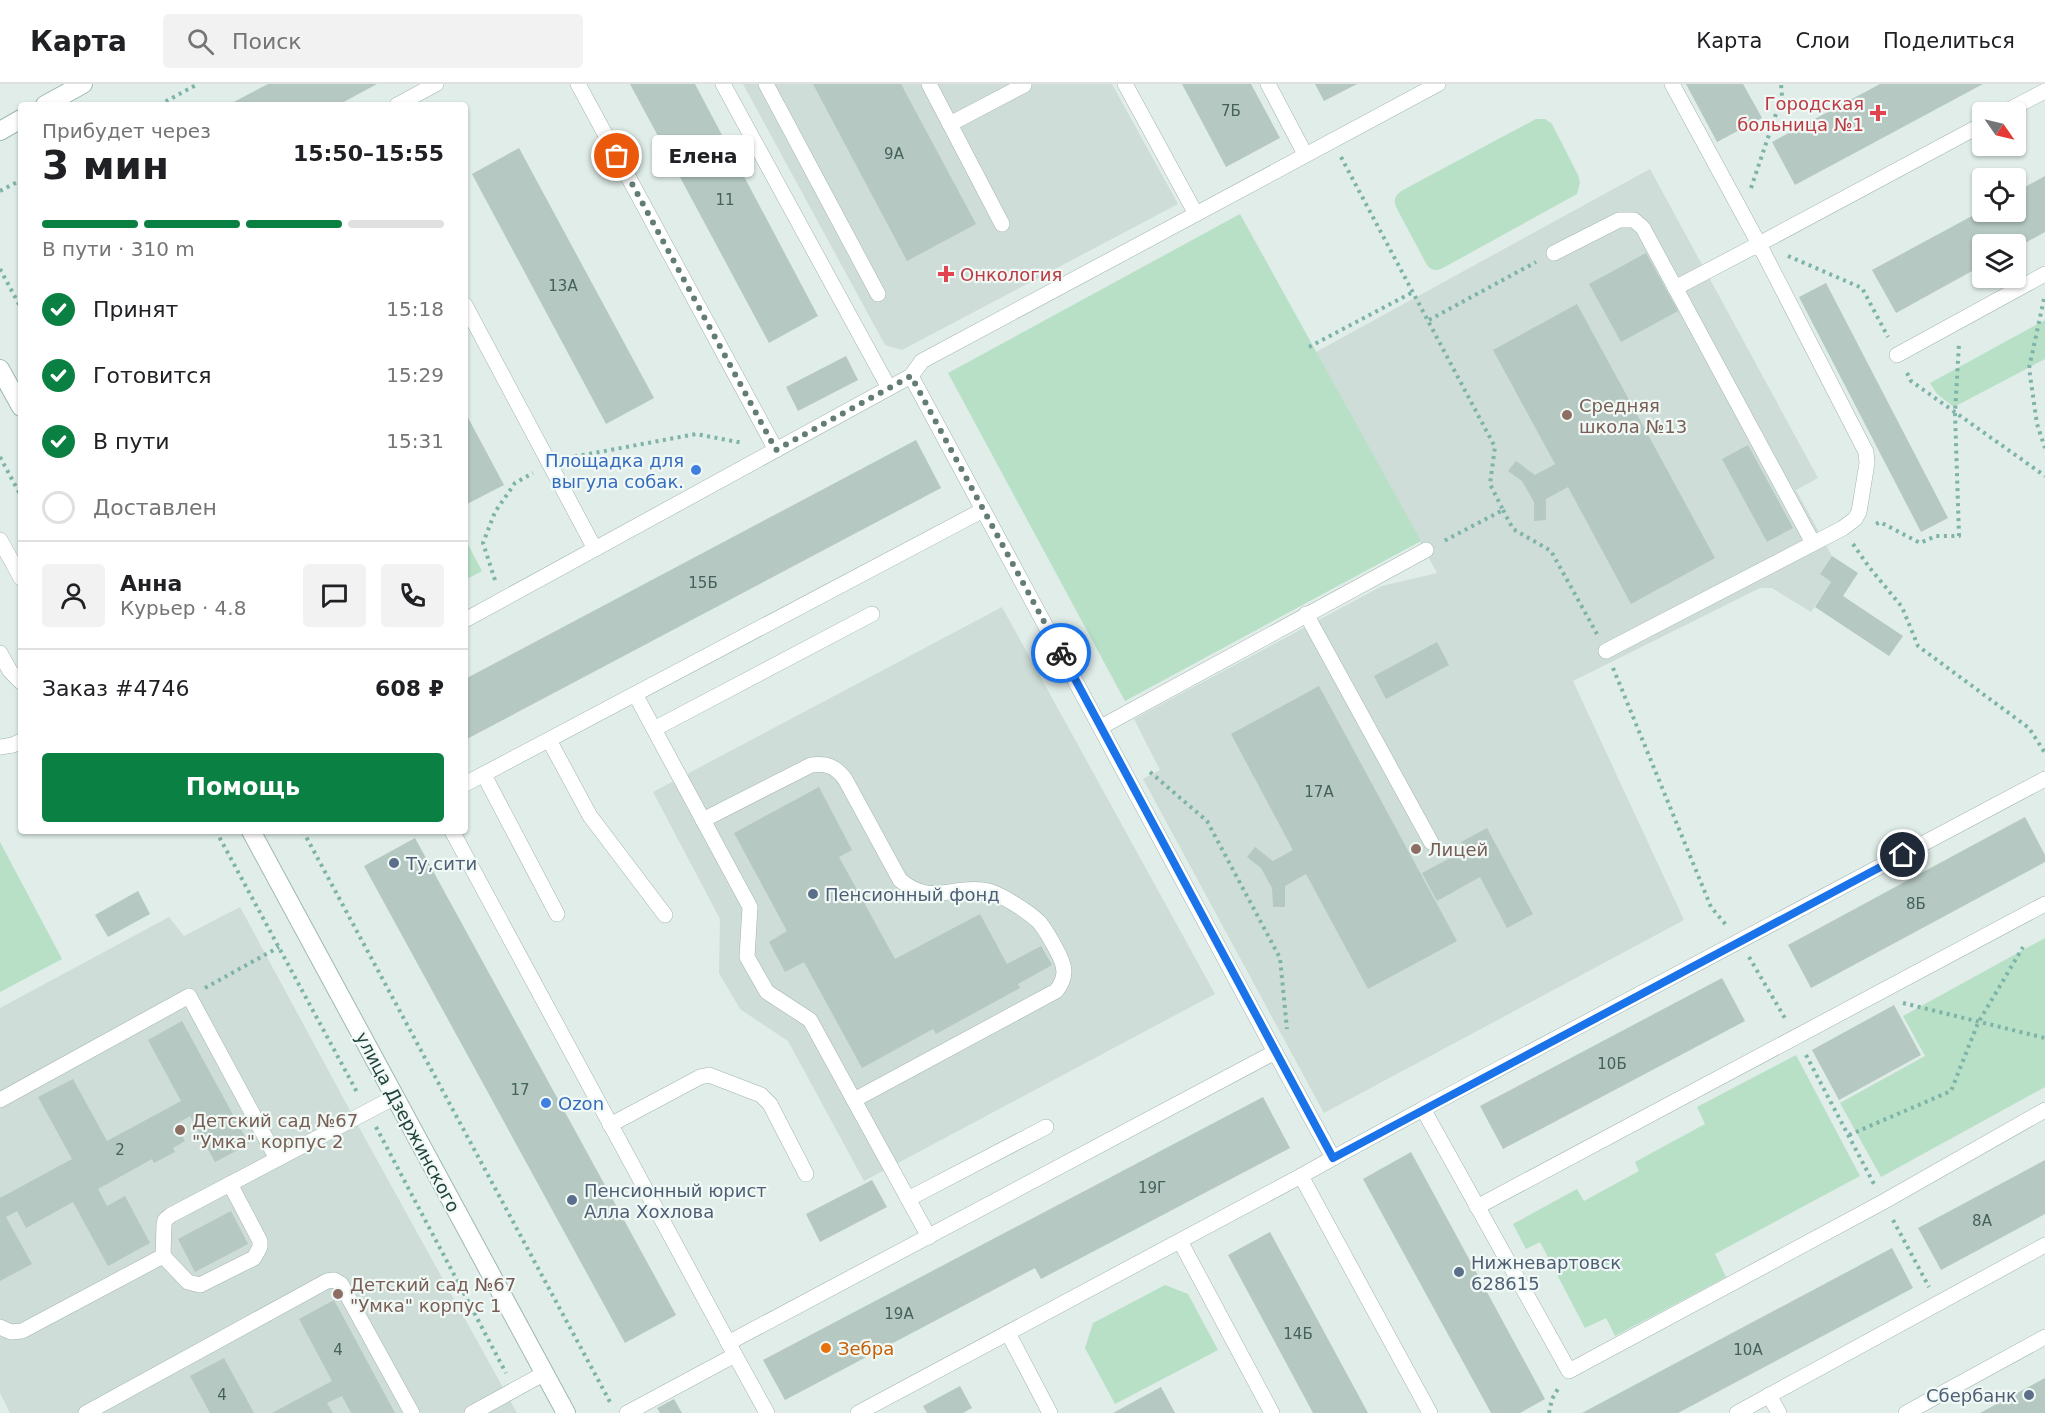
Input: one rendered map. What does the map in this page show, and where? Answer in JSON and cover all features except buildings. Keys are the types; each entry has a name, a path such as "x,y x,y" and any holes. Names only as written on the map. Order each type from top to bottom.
{"street":[{"path":"56,102 83,84"},
{"path":"0,131 18,121"},
{"path":"0,369 18,402"},
{"name":"улица Дзержинского","path":"253,834 566,1413"}],"lane":[{"path":"403,102 436,84"},
{"path":"578,84 776,450"},
{"path":"723,84 889,388"},
{"path":"766,84 878,294"},
{"path":"929,84 1002,224"},
{"path":"1125,84 1196,214"},
{"path":"1268,84 1305,154"},
{"path":"468,618 911,376 922,361 1438,84"},
{"path":"1606,651 1813,543 1846,532 1859,512 1867,463 1866,452 1759,244 1672,84"},
{"path":"950,124 1024,86"},
{"path":"2024,102 2045,91"},
{"path":"1675,288 1972,130"},
{"path":"1554,252 1619,220 1634,220 1642,228 1813,543"},
{"path":"1897,355 2045,274"},
{"path":"468,311 595,549"},
{"path":"911,376 1333,1158"},
{"path":"468,783 983,510"},
{"path":"0,540 18,573"},
{"path":"1101,727 1426,550"},
{"path":"654,729 872,614"},
{"path":"1306,614 1431,842"},
{"path":"0,654 10,671 18,679"},
{"path":"635,694 750,907 747,957 767,992 810,1020 929,1236"},
{"path":"549,740 590,816 665,915"},
{"path":"0,747 18,742"},
{"path":"703,820 811,765 825,763 837,769 845,779 904,884 919,893 931,895 970,889 995,893 1038,921 1053,942 1065,965 1065,975 1056,991 854,1100"},
{"path":"484,775 557,914"},
{"path":"858,1413 2045,779"},
{"path":"454,834 767,1413"},
{"path":"1478,1207 2045,904"},
{"path":"0,1100 189,996 276,1160"},
{"path":"627,1413 731,1349 929,1236 1275,1052"},
{"path":"610,1125 700,1077 709,1075 761,1095 770,1104 806,1174"},
{"path":"230,1184 260,1241 258,1254 200,1285 188,1282 164,1256 165,1220 171,1215 395,1097"},
{"path":"1424,1109 1569,1371 1883,1202 2045,1110"},
{"path":"909,1199 1046,1127"},
{"path":"1301,1176 1430,1413"},
{"path":"1180,1241 1272,1413"},
{"path":"1737,1413 2045,1245"},
{"path":"0,1327 11,1332 22,1331 164,1256"},
{"path":"86,1413 327,1281 334,1280 341,1284 412,1413"},
{"path":"1008,1333 1050,1413"},
{"path":"1906,1413 2045,1337"},
{"path":"472,1413 545,1373"},
{"path":"1769,1395 1779,1413"}],"path":[{"path":"165,102 198,84"},
{"path":"1743,214 1782,96 1781,84"},
{"path":"1332,140 1495,447 1490,484 1503,510 1513,529 1551,551 1606,651 1711,907 1740,942 1797,1037 1938,1303"},
{"path":"0,191 18,182"},
{"path":"1429,320 1554,252"},
{"path":"0,269 18,302"},
{"path":"1309,347 1413,292"},
{"path":"2045,295 2029,368 2037,424 2045,448"},
{"path":"1961,320 1955,413 1959,536 1936,536 1920,543 1880,522 1846,532 1869,567 1902,607 1918,646 2029,728 2045,753"},
{"path":"502,600 483,543 495,512 515,483 550,464 575,456 696,434 776,450"},
{"path":"0,457 18,490"},
{"path":"1426,550 1503,510"},
{"path":"1146,764 1150,774 1207,821 1280,958 1287,1037 1275,1052"},
{"path":"218,834 515,1389"},
{"path":"305,834 610,1403"},
{"path":"189,996 279,947"},
{"path":"1849,1136 1952,1091 1978,1023 2024,947"},
{"path":"1874,995 2045,1038"},
{"path":"1549,1413 1552,1399 1569,1371"}],"shaded area":[{"name":"Онкология","path":"743,84 1112,84 1178,204 902,350 885,345"},
{"path":"1650,169 1818,478 1796,490 1832,556 1820,574 1831,582 1811,612 1772,588 1760,588 1573,681 1684,920 1324,1113 1143,779 1160,770 1134,719 1382,586 1437,573 1316,352"},
{"path":"1002,607 1215,994 864,1181 788,1041 740,1009 719,973 720,919 653,792"},
{"path":"240,907 517,1413 10,1413 0,1393 0,1008 169,917 184,936"}],"green space":[{"path":"1536,119 1545,119 1552,124 1578,175 1580,182 1577,194 1441,269 1430,268 1396,207 1397,195"},
{"path":"1240,214 1421,541 1125,701 948,373"},
{"path":"2045,320 2045,359 1954,407 1937,394 1930,383"},
{"path":"468,545 482,571 468,578"},
{"path":"0,842 62,959 0,992"},
{"path":"2045,938 2045,1087 1881,1177 1840,1103 1925,1056 1903,1016"},
{"path":"1796,1055 1860,1176 1715,1254 1726,1277 1615,1336 1606,1318 1585,1328 1540,1242 1526,1249 1513,1224 1577,1189 1584,1201 1639,1171 1635,1162 1705,1124 1697,1107"},
{"path":"1165,1285 1188,1294 1218,1350 1115,1404 1085,1348 1093,1323"}],"way so far":[{"path":"617,156 776,450 911,376 1061,653"}],"place":[{"name":"Городская больница №1","path":"1878,113"},
{"name":"Елена","path":"617,156"},
{"name":"Онкология","path":"946,274"},
{"name":"Средняя школа №13","path":"1567,415"},
{"name":"Площадка для выгула собак.","path":"696,470"},
{"name":"Лицей","path":"1416,849"},
{"name":"Ту,сити","path":"394,863"},
{"name":"Пенсионный фонд","path":"813,894"},
{"name":"Ozon","path":"546,1103"},
{"name":"Детский сад №67 \"Умка\" корпус 2","path":"180,1130"},
{"name":"Пенсионный юрист Алла Хохлова","path":"572,1200"},
{"name":"Нижневартовск 628615","path":"1459,1272"},
{"name":"Детский сад №67 \"Умка\" корпус 1","path":"338,1294"},
{"name":"Зебра","path":"826,1348"},
{"name":"Сбербанк","path":"2029,1395"}],"route":[{"path":"1061,653 1333,1158 1903,855"}]}
